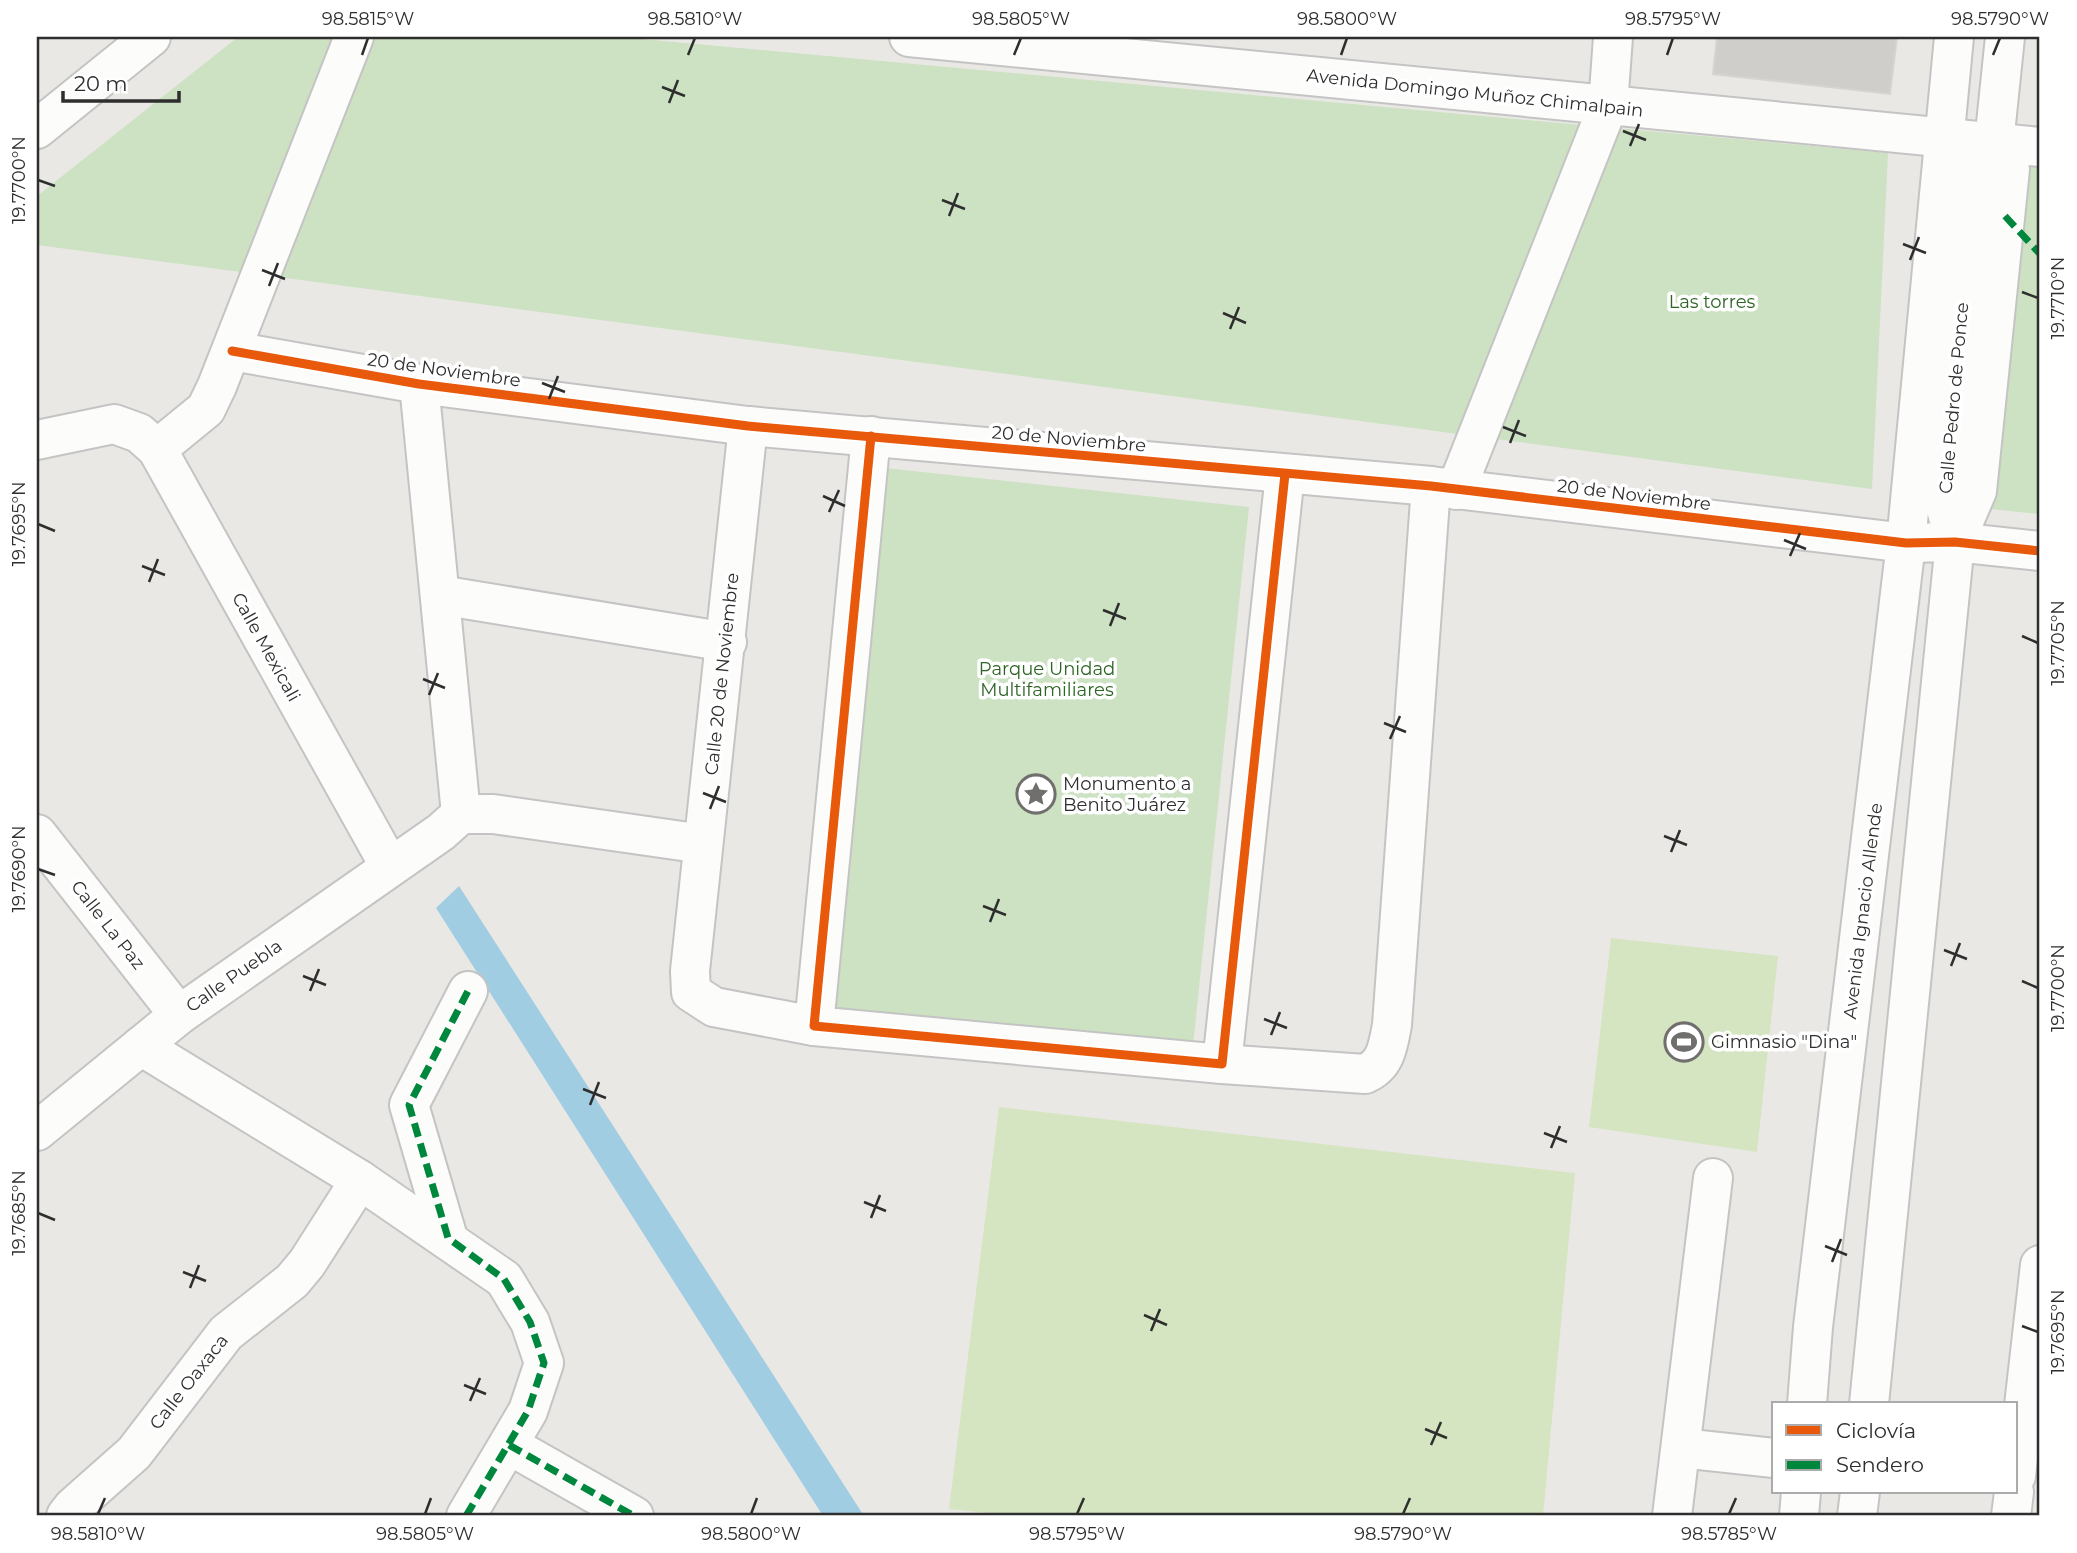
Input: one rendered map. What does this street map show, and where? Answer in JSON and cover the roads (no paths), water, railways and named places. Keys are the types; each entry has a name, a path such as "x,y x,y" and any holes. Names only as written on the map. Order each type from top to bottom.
{"street":[{"path":"37,129 151,37"},
{"path":"37,440 114,424 156,441 206,409 232,351 354,37"},
{"name":"Avenida Domingo Muñoz Chimalpain","path":"909,37 2040,147"},
{"path":"871,436 814,1026 1222,1064 1365,1074 1378,1068 1386,1052 1392,1025 1443,488 1608,106 1613,37"},
{"name":"Calle Pedro de Ponce","path":"1906,544 1954,37"},
{"path":"1994,143 2005,37"},
{"name":"Calle Pedro de Ponce","path":"1955,542 1977,491 2010,169 1994,143"},
{"name":"20 de Noviembre","path":"232,351 419,384 748,426 1443,488 1906,544 1955,542 2040,551"},
{"path":"419,384 440,596 427,840 493,814 703,844"},
{"name":"Calle 20 de Noviembre","path":"748,426 690,971 691,992 714,1007 814,1026"},
{"name":"Calle Mexicali","path":"156,441 427,840"},
{"path":"1222,1064 1285,474"},
{"path":"1869,1402 1955,542"},
{"name":"Avenida Ignacio Allende","path":"1807,1402 1816,1300 1906,544"},
{"path":"440,596 727,642"},
{"name":"Calle La Paz","path":"37,834 179,1015"},
{"name":"Calle Puebla","path":"37,1131 179,1015 427,840"},
{"path":"448,1238 409,1105 468,991"},
{"path":"141,1046 359,1180 448,1238 504,1279 530,1322 544,1363 528,1411 466,1516"},
{"path":"1672,1516 1713,1178"},
{"name":"Calle Oaxaca","path":"66,1516 134,1453 226,1333 292,1281 307,1264 359,1180"},
{"path":"2018,1458 2040,1265"},
{"path":"509,1445 634,1516"},
{"path":"1681,1448 1772,1458"},
{"path":"1798,1516 1801,1494"},
{"path":"1857,1516 1860,1494"},
{"path":"2011,1516 2014,1494"}],"water":[{"path":"459,886 864,1516 823,1516 436,908"}],"place":[{"name":"Monumento a Benito Juárez","path":"1036,794"},
{"name":"Gimnasio \"Dina\"","path":"1684,1042"}],"park label":[{"name":"Las torres","path":"1712,302"},
{"name":"Parque Unidad Multifamiliares","path":"1047,679"}]}
